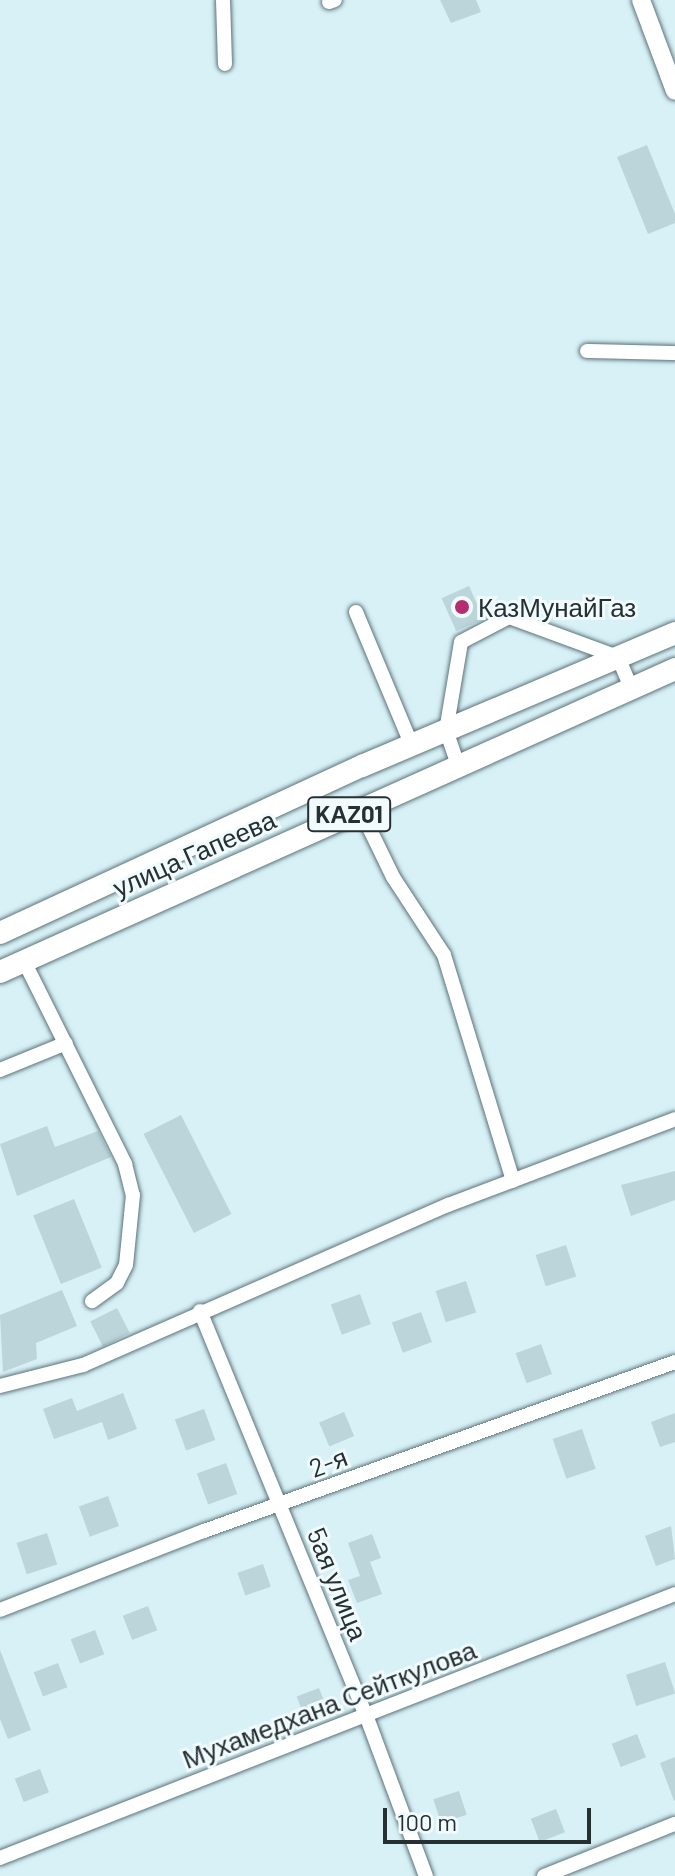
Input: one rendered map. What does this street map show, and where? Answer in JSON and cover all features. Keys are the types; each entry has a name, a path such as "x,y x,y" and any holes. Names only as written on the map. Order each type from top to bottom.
{"highway":[{"name":"улица Гапеева","path":"0,933 412,746 675,633"},
{"name":"улица Гапеева","path":"0,972 675,669"}],"main road":[{"path":"641,0 675,91"}],"street":[{"path":"223,0 225,64"},
{"path":"587,351 675,353"},
{"path":"356,612 412,746"},
{"path":"458,765 446,731 455,699 461,642 509,617 618,657 631,688"},
{"path":"360,809 393,877 444,955 513,1181"},
{"path":"24,961 125,1164 133,1195 126,1265 117,1283 92,1301"},
{"path":"0,1070 66,1043"},
{"path":"0,1386 83,1365 200,1311 513,1181 675,1119"},
{"name":"5ая улица","path":"200,1311 366,1715 426,1876"},
{"name":"2-я","path":"0,1610 675,1362"},
{"name":"Мухамедхана Сейткулова","path":"0,1858 675,1594"},
{"path":"544,1876 675,1824"}],"building":[{"path":"440,0 476,0 481,12 451,23"},
{"path":"647,145 675,214 675,223 648,234 617,157"},
{"name":"КазМунайГаз","path":"469,586 484,619 456,631 442,598"},
{"path":"181,1115 231,1214 194,1233 144,1134"},
{"path":"47,1126 55,1147 98,1131 111,1157 17,1196 0,1144"},
{"path":"675,1171 675,1200 631,1216 621,1185"},
{"path":"74,1199 102,1268 61,1284 33,1215"},
{"path":"566,1245 576,1276 546,1286 536,1255"},
{"path":"466,1281 476,1312 446,1322 436,1291"},
{"path":"62,1290 77,1326 36,1343 37,1359 3,1372 0,1315"},
{"path":"360,1294 371,1324 342,1335 331,1305"},
{"path":"117,1308 130,1333 103,1347 90,1322"},
{"path":"421,1312 432,1342 403,1353 392,1323"},
{"path":"541,1344 552,1374 527,1383 516,1353"},
{"path":"123,1393 137,1429 108,1440 102,1422 54,1439 43,1409 72,1398 77,1411"},
{"path":"204,1409 215,1440 186,1451 175,1420"},
{"path":"344,1412 354,1436 329,1446 319,1423"},
{"path":"675,1413 675,1442 660,1447 651,1422"},
{"path":"582,1429 596,1469 566,1479 553,1439"},
{"path":"226,1463 237,1494 208,1505 197,1474"},
{"path":"108,1496 119,1526 90,1537 79,1507"},
{"path":"671,1526 675,1559 656,1566 645,1536"},
{"path":"47,1533 57,1564 27,1574 17,1543"},
{"path":"372,1534 381,1558 370,1562 382,1594 357,1603 348,1580 360,1576 348,1543"},
{"path":"263,1564 271,1587 245,1595 237,1573"},
{"path":"148,1606 157,1630 132,1640 123,1616"},
{"path":"95,1630 104,1654 80,1664 71,1639"},
{"path":"0,1650 31,1730 8,1739 0,1719"},
{"path":"665,1662 675,1693 636,1706 626,1675"},
{"path":"58,1663 67,1687 43,1697 34,1672"},
{"path":"319,1688 328,1712 306,1721 297,1697"},
{"path":"637,1734 646,1757 621,1767 612,1744"},
{"path":"675,1757 675,1800 674,1801 660,1763"},
{"path":"40,1769 49,1792 24,1802 15,1779"},
{"path":"459,1791 467,1815 441,1823 433,1799"},
{"path":"556,1809 565,1832 540,1842 531,1819"}],"place":[{"name":"КазМунайГаз","path":"462,607"}]}
